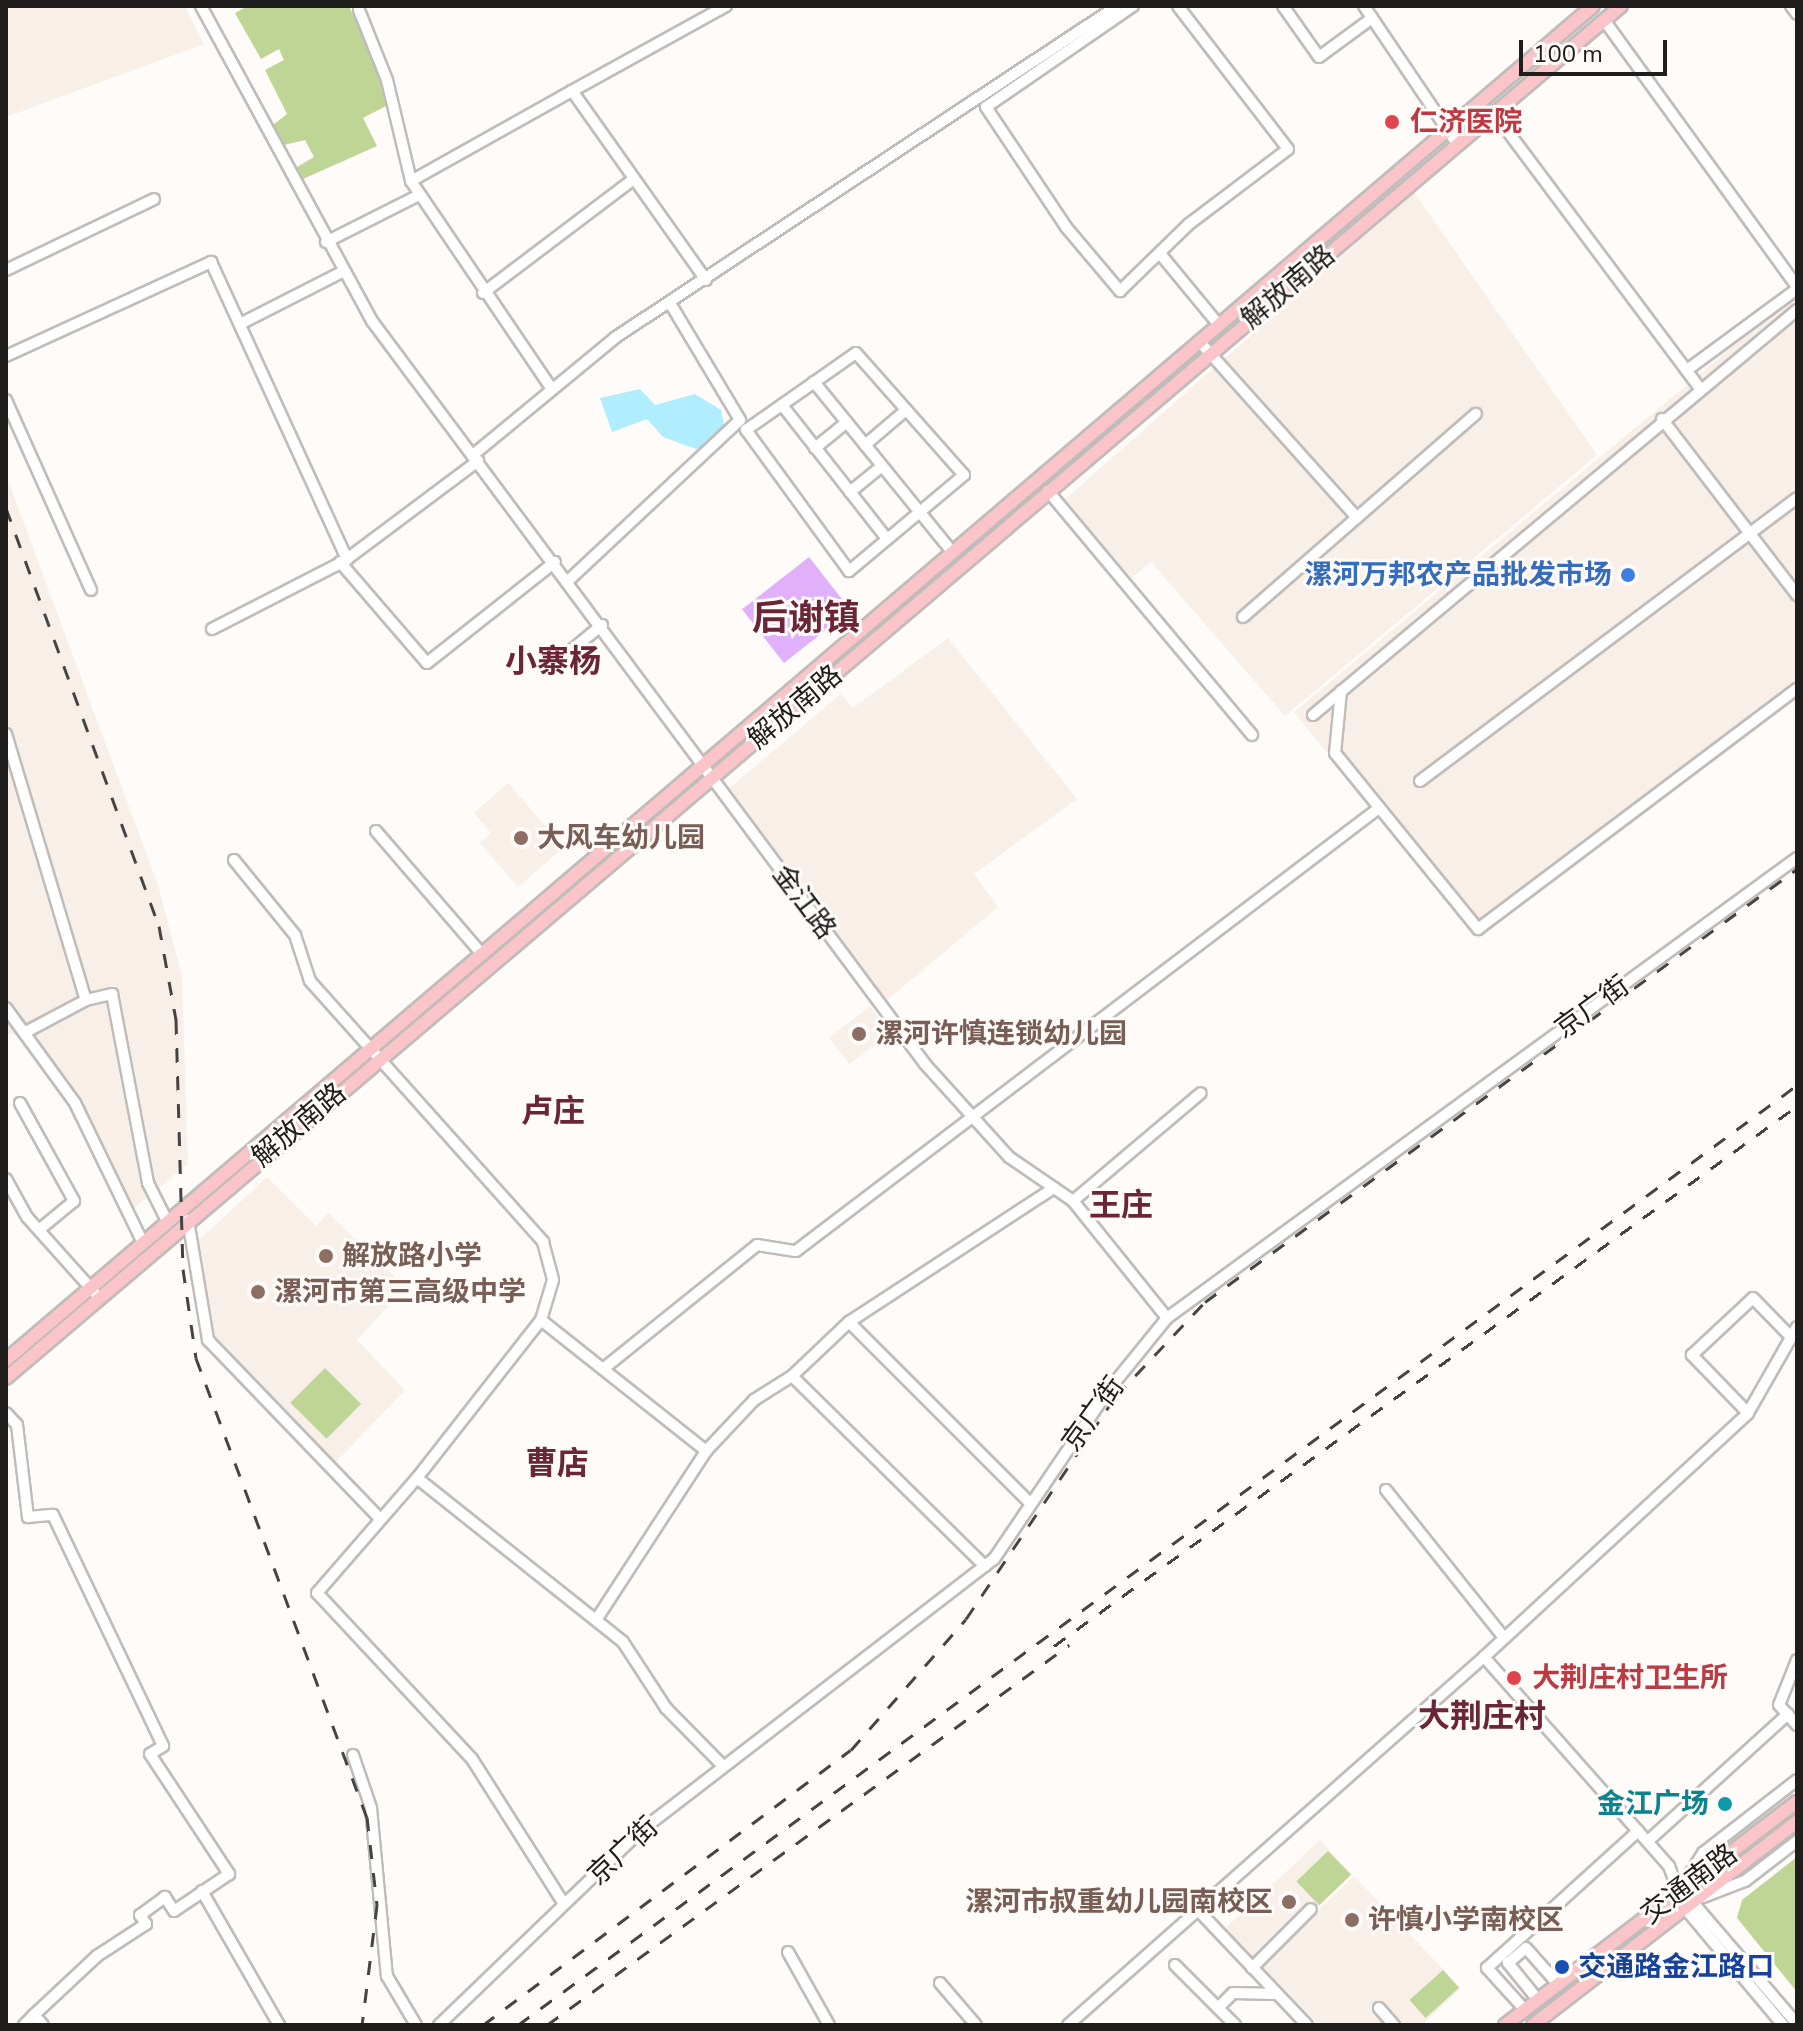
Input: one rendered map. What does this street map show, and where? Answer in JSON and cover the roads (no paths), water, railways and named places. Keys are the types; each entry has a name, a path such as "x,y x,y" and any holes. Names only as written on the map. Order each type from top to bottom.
{"main road":[{"name":"解放南路","path":"6,1378 166,1219 1593,6"},
{"name":"解放南路","path":"6,1360 188,1218 378,1060 1621,6"},
{"name":"交通南路","path":"1505,2025 1797,1802"},
{"name":"交通南路","path":"1533,2025 1797,1822"}],"street":[{"name":"金江路","path":"201,6 342,272 475,458 569,580 711,778 925,1064 1009,1157 1073,1201 1167,1318"},
{"path":"411,181 726,6"},
{"path":"212,629 344,561 475,458 552,389 670,303 1117,6"},
{"path":"1133,6 986,107 1066,227 1120,291 1162,256 1189,224 1288,149 1178,6"},
{"path":"1283,6 1319,57 1369,10 1457,144"},
{"path":"1791,6 1797,14"},
{"path":"359,10 387,80 411,181 483,293 552,389"},
{"path":"1604,20 1797,288 1687,370"},
{"path":"572,91 706,280"},
{"path":"1494,113 1700,388"},
{"path":"483,293 634,179"},
{"path":"326,242 419,195"},
{"path":"6,270 154,199"},
{"path":"1162,256 1218,324"},
{"path":"6,356 211,262 344,561 427,663 555,562"},
{"path":"240,324 342,272"},
{"path":"569,580 740,420 670,303"},
{"path":"1313,715 1662,419 1797,310"},
{"path":"1199,341 1357,518"},
{"path":"856,353 964,475 849,571 746,430 814,382 856,353"},
{"path":"814,382 952,552"},
{"path":"6,400 91,590"},
{"path":"782,405 887,539"},
{"path":"865,445 906,410"},
{"path":"1243,617 1476,414"},
{"path":"1662,419 1797,595"},
{"path":"815,448 847,422"},
{"path":"850,492 882,466"},
{"path":"1048,491 1252,735"},
{"path":"1420,781 1797,498"},
{"path":"558,661 602,625"},
{"path":"1341,691 1335,753 1478,929 1797,689"},
{"path":"6,734 86,1000"},
{"path":"603,1369 757,1245 796,1251 1379,808"},
{"path":"376,831 481,953"},
{"name":"京广街","path":"439,2025 564,1904 722,1765 985,1566 1167,1318 1797,858"},
{"path":"234,860 295,935 310,981 543,1242 553,1280 541,1320 417,1478 317,1593 472,1759 564,1904"},
{"path":"24,1033 86,1000 112,994 148,1183 166,1219"},
{"path":"6,1008 105,1155 142,1241"},
{"path":"1073,1201 1201,1093"},
{"path":"20,1103 74,1201 40,1229"},
{"path":"6,1179 40,1229 94,1293"},
{"path":"596,1620 706,1451 754,1400 792,1376 849,1322 1054,1188"},
{"path":"188,1218 208,1340 380,1519"},
{"path":"1068,2025 1484,1657 1748,1413 1793,1331 1753,1298 1692,1355 1748,1413"},
{"path":"541,1320 706,1451"},
{"path":"849,1322 1030,1503"},
{"path":"792,1376 985,1566"},
{"path":"6,1413 18,1433 28,1517 53,1515 163,1746 150,1754 229,1874 174,1911 165,1897 140,1915 146,1924 97,1956 24,2025"},
{"path":"6,1443 18,1433"},
{"path":"417,1478 623,1642 666,1708 722,1765"},
{"path":"1386,1490 1504,1638"},
{"path":"1484,1657 1648,1841 1679,1891 1783,2025"},
{"path":"1797,1660 1779,1705 1797,1725"},
{"path":"1648,1841 1788,1714"},
{"path":"353,1755 371,1808 387,1976 416,2025"},
{"path":"1679,1891 1703,1853 1797,1780"},
{"path":"1525,2010 1487,1968 1638,1831"},
{"path":"1689,1904 1745,1881 1797,1841"},
{"path":"202,1891 279,2025"},
{"path":"1689,1904 1797,2024"},
{"path":"1252,1968 1311,1909"},
{"path":"1198,1910 1307,2025"},
{"path":"1538,2000 1508,1963 1526,1948 1558,1984"},
{"path":"788,1952 829,2025"},
{"path":"1175,1965 1235,2025"},
{"path":"940,1983 976,2025"},
{"path":"1218,2008 1233,1993 1276,1994"},
{"path":"1379,2008 1394,2025"},
{"path":"34,2015 43,2025"}],"water":[{"path":"640,389 655,405 695,394 721,410 724,425 699,450 663,437 647,419 612,432 600,398"}],"railway":[{"path":"6,508 159,926 176,1020 183,1269 196,1358 367,1817 377,1905 362,2025"},
{"path":"483,2025 851,1750 966,1619 1116,1396 1205,1302 1797,869"},
{"path":"518,2025 1797,1085"},
{"path":"1054,1646 1797,1106"},
{"path":"547,2025 1069,1645"}],"place":[{"name":"仁济医院","path":"1392,122"},
{"name":"漯河万邦农产品批发市场","path":"1628,575"},
{"name":"大风车幼儿园","path":"521,838"},
{"name":"漯河许慎连锁幼儿园","path":"859,1034"},
{"name":"解放路小学","path":"326,1256"},
{"name":"漯河市第三高级中学","path":"258,1292"},
{"name":"大荆庄村卫生所","path":"1514,1678"},
{"name":"金江广场","path":"1725,1804"},
{"name":"漯河市叔重幼儿园南校区","path":"1289,1902"},
{"name":"许慎小学南校区","path":"1352,1920"},
{"name":"交通路金江路口","path":"1562,1967"}],"district":[{"name":"后谢镇","path":"806,619"},
{"name":"小寨杨","path":"553,662"},
{"name":"卢庄","path":"553,1112"},
{"name":"王庄","path":"1121,1206"},
{"name":"曹店","path":"557,1464"},
{"name":"大荆庄村","path":"1482,1717"}]}
